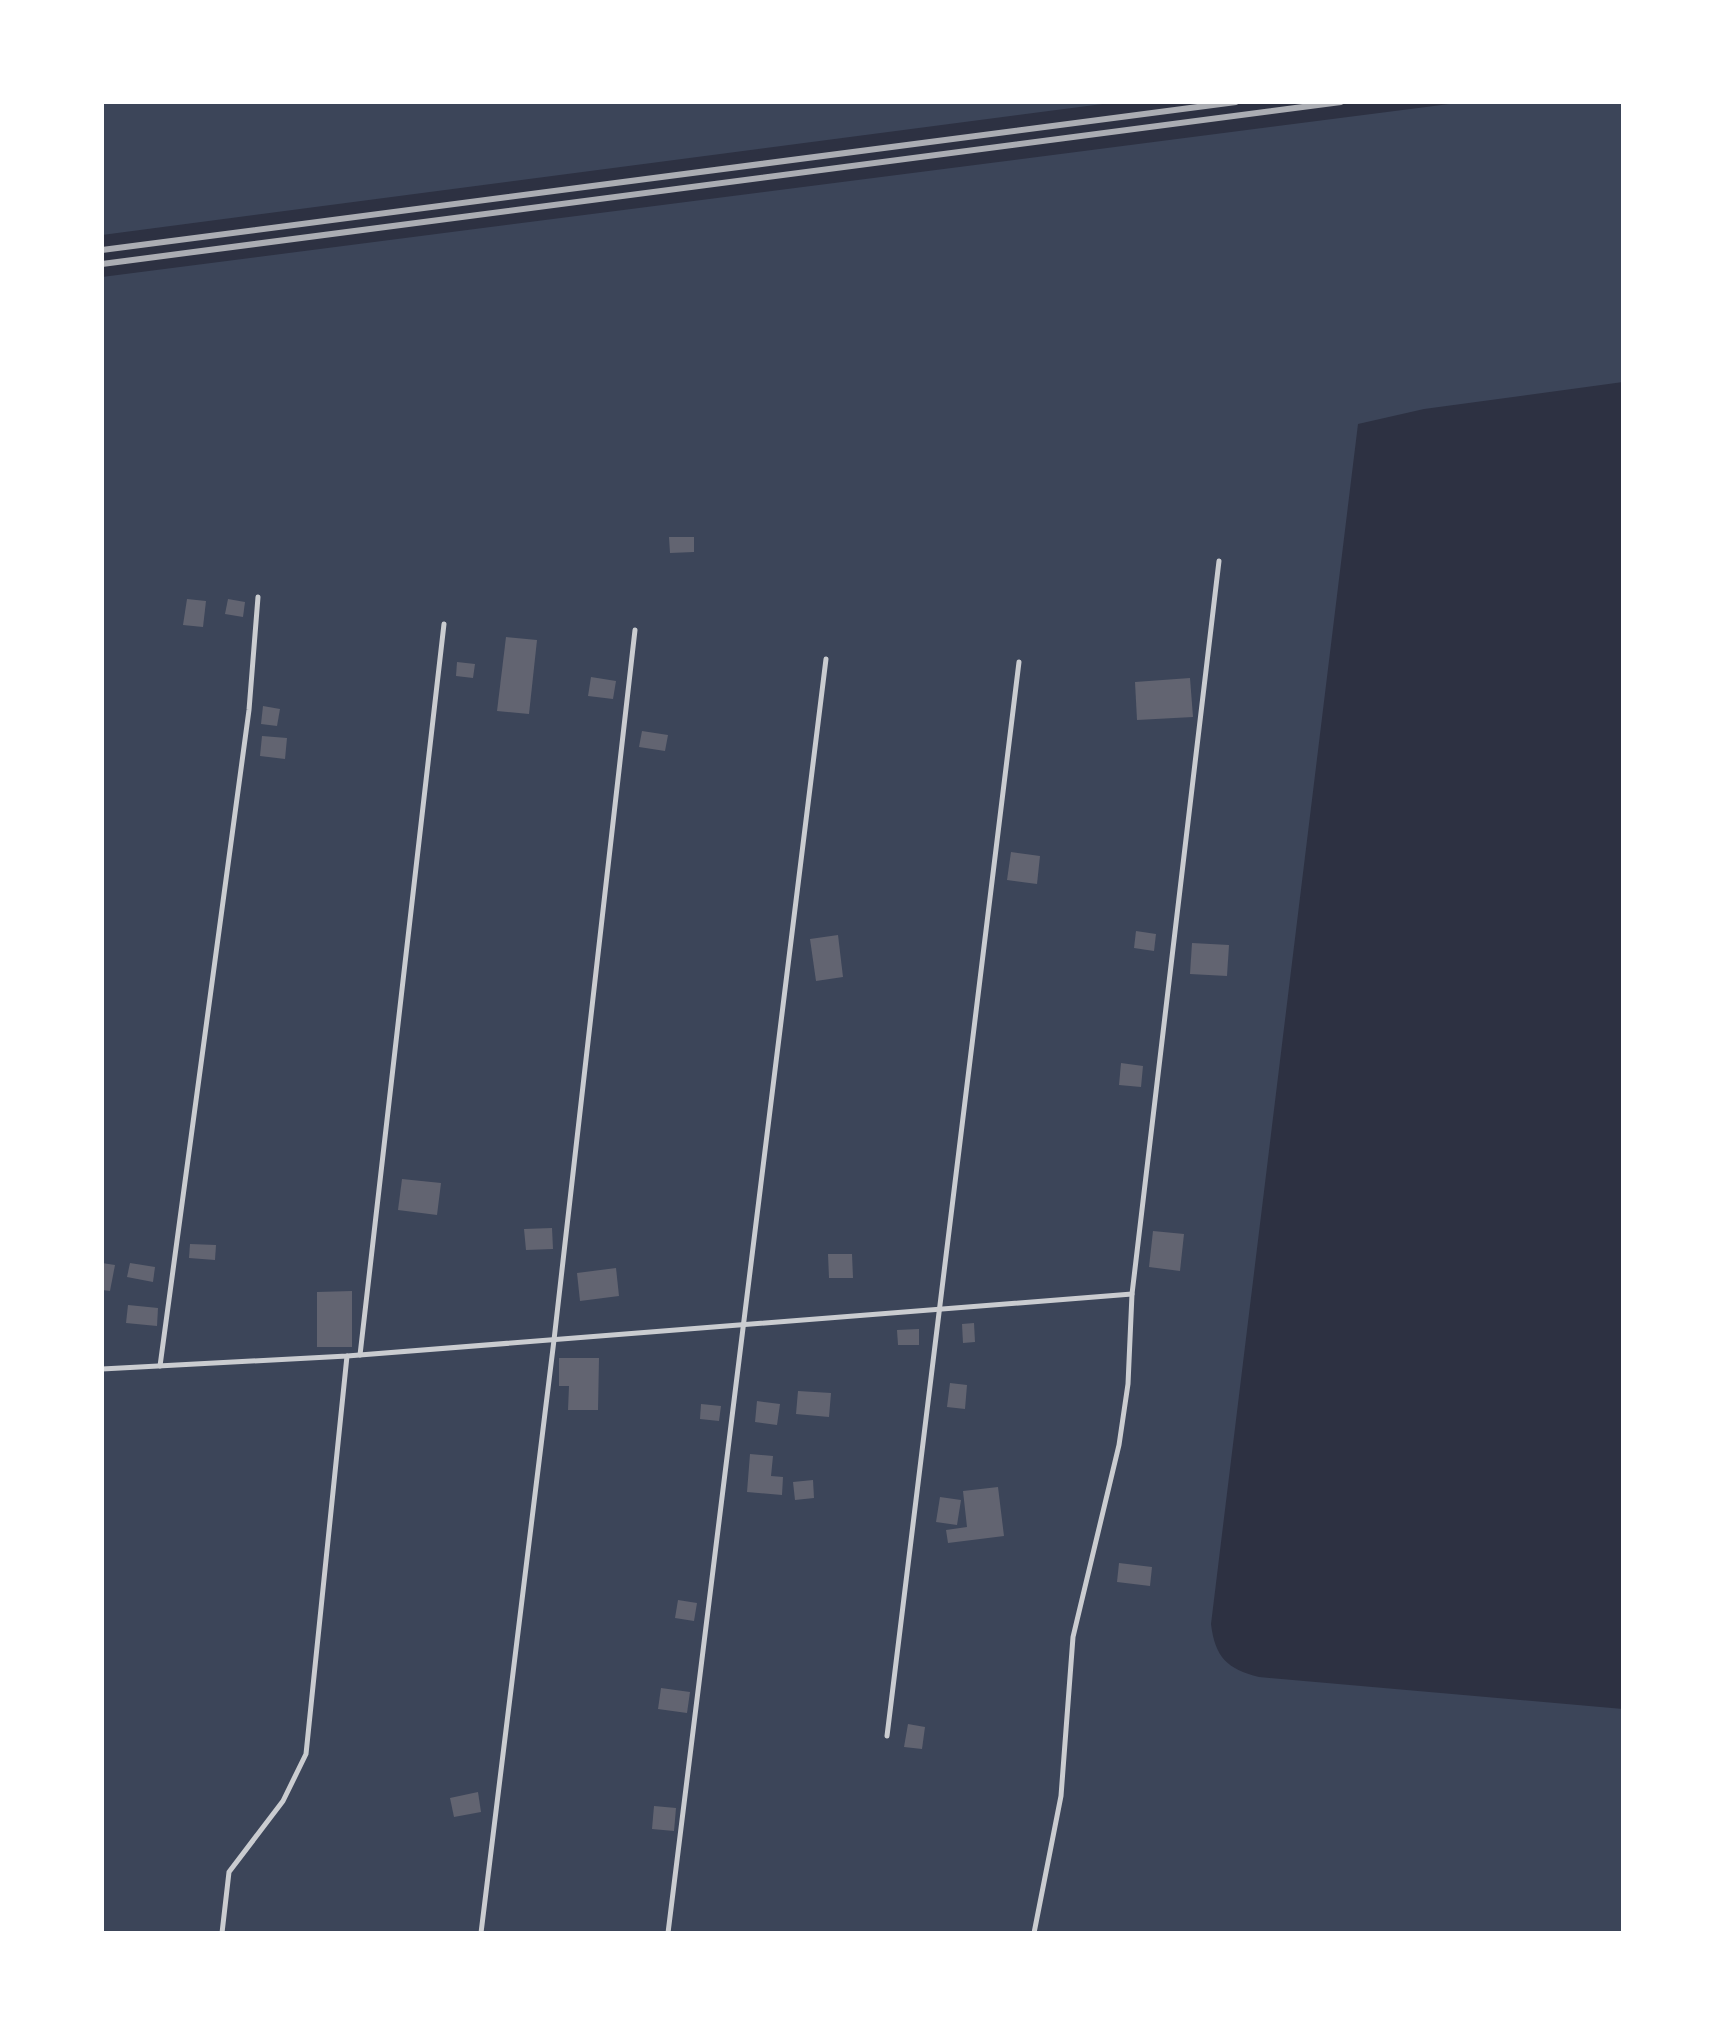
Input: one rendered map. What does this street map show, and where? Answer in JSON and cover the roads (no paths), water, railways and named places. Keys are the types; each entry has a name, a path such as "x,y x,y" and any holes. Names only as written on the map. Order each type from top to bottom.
{"lane":[{"path":"1034,1933 1061,1796 1073,1637 1121,1430 1128,1384 1132,1294 1219,561"},
{"path":"160,1366 249,710 258,597"},
{"path":"360,1355 444,624"},
{"path":"481,1933 554,1340 635,630"},
{"path":"668,1933 746,1324 826,659"},
{"path":"887,1736 1019,662"},
{"path":"102,1369 347,1356 1132,1294"},
{"path":"222,1933 229,1872 283,1801 306,1754 347,1356"}],"railway":[{"path":"102,250 1236,102"},
{"path":"102,264 1341,102"}]}
